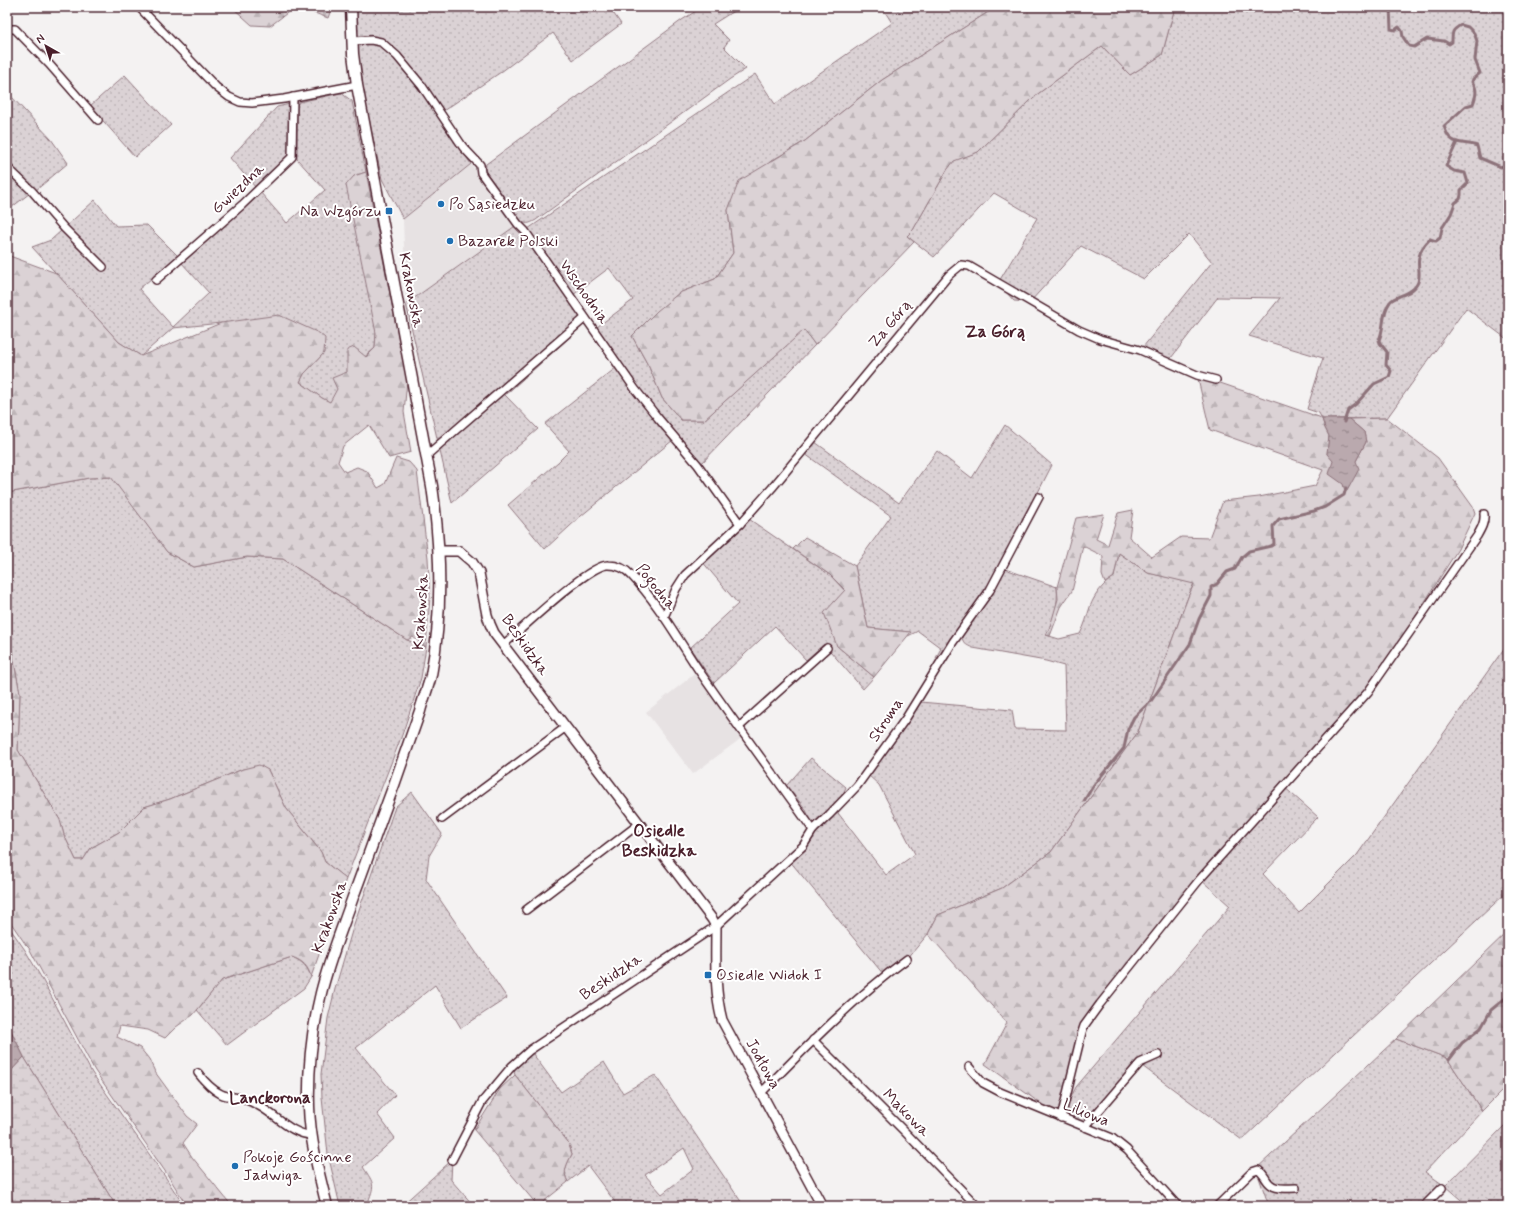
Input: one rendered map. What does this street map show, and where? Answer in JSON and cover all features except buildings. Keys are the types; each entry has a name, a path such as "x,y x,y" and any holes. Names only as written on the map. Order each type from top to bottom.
{"main road":[{"name":"Krakowska","path":"327,1206 316,1158 309,1109 309,1073 317,1010 335,949 410,739 430,676 438,618 439,551 436,510 427,455 357,85 352,41 351,7"}],"street":[{"path":"139,7 216,87 240,102 263,103 357,85"},
{"path":"7,29 14,29 49,64 98,120"},
{"name":"Wschodnia","path":"352,41 371,40 381,42 397,56 422,86 463,147 480,165 481,173 525,232 635,388 698,465 740,524"},
{"name":"Gwiezdna","path":"156,280 242,205 292,158 293,97"},
{"path":"7,167 32,191 64,228 103,267"},
{"name":"Za Górą","path":"664,617 676,589 685,575 740,524 772,488 949,275 961,265 969,266 1079,330 1100,339 1140,350 1197,374 1216,380"},
{"path":"427,455 585,318"},
{"name":"Stroma","path":"716,926 798,851 808,840 813,830 829,816 857,786 906,718 953,642 990,590 1039,497"},
{"path":"1061,1118 1082,1032 1096,1009 1200,879 1368,692 1477,536 1482,527 1484,514"},
{"name":"Beskidzka","path":"439,551 459,551 472,562 479,573 490,624 503,645 716,926 530,1050 503,1077 482,1102 452,1160"},
{"name":"Pogodna","path":"503,645 581,577 595,568 606,565 624,569 631,575 664,617 739,727 813,830"},
{"path":"739,727 827,648"},
{"path":"442,819 566,727"},
{"path":"526,910 639,824"},
{"name":"Jodłowa","path":"716,926 717,982 719,1009 722,1020 822,1206"},
{"path":"761,1093 813,1040 861,996 907,959"},
{"name":"Makowa","path":"813,1040 977,1206"},
{"path":"1085,1127 1140,1063 1158,1055"},
{"name":"Liliowa","path":"969,1067 976,1077 988,1086 1061,1118 1112,1138 1127,1150 1178,1206"},
{"path":"198,1073 206,1084 221,1094 242,1098 259,1106 296,1131 306,1135 312,1135"},
{"path":"1217,1206 1252,1172 1258,1170 1273,1187 1296,1188"},
{"path":"1424,1206 1442,1188"}],"shaded area":[{"path":"471,164 518,224 406,304 403,219"},
{"path":"697,672 743,737 693,774 646,712"}],"green space":[{"path":"232,7 295,7 270,26 252,25"},
{"path":"298,7 332,7 328,18"},
{"path":"351,7 609,7 621,24 573,60 553,33 501,72 440,113 438,115 471,164 403,219 382,179 352,41"},
{"path":"698,7 740,7 713,24 729,40 724,47 746,69 730,79 536,220 524,223 519,220 486,172 486,164 699,9"},
{"path":"882,7 996,7 882,80 805,141 771,161 728,210 733,253 715,279 679,293 632,336 649,367 662,398 681,420 704,420 804,329 815,345 700,465 654,410 597,327 633,300 609,268 573,295 586,323 505,395 538,429 452,503 406,304 518,224 525,231 755,74 775,104 892,23"},
{"path":"996,7 1175,7 1162,55 1130,75 1102,46 1035,96 978,152 954,161 947,170 913,230 907,236 914,242 815,345 804,330 704,420 681,420 662,398 649,367 632,336 657,311 679,293 715,279 733,253 728,210 739,181 805,141 882,80"},
{"path":"1175,7 1508,7 1508,340 1466,308 1387,418 1322,419 1319,413 1307,409 1323,358 1249,336 1280,298 1218,297 1168,362 1143,347 1212,262 1189,234 1144,279 1081,246 1030,302 1014,301 998,283 1037,218 994,193 934,257 907,236 913,230 954,160 978,152 1035,96 1102,46 1130,75 1162,55"},
{"path":"125,75 171,125 135,157 90,106"},
{"path":"341,93 352,101 366,172 354,176 376,333 375,348 347,372 331,403 300,382 304,374 324,353 221,323 173,328 141,356 119,342 32,247 51,240 95,200 116,226 147,225 178,256 139,289 173,327 209,293 181,262 260,192 287,223 325,190 297,159 297,105 299,102"},
{"path":"11,96 51,139 68,163 35,191 7,163 7,100"},
{"path":"290,104 290,154 256,188 230,158 277,107"},
{"path":"366,172 407,381 404,412 411,452 389,458 369,425 343,446 338,462 345,472 357,467 367,471 378,488 385,484 396,458 409,462 417,471 428,558 430,597 426,647 413,637 407,640 283,559 247,557 194,567 167,552 111,477 89,478 7,493 7,255 56,273 119,342 141,356 221,323 279,315 319,333 325,338 324,353 304,374 300,382 330,402 337,389 332,378 347,372 347,350 354,347 366,357 375,348 376,333 346,185 354,176"},
{"path":"7,173 30,193 7,211"},
{"path":"617,367 648,411 673,440 581,516 545,549 508,505 569,451 545,424"},
{"path":"1197,375 1319,417 1322,419 1329,436 1327,454 1356,461 1366,442 1364,432 1349,419 1387,418 1438,458 1473,507 1475,513 1458,549 1368,692 1228,847 1084,1026 1061,1118 985,1064 1007,1023 928,934 938,915 1002,888 1051,852 1138,732 1194,584 1148,573 1119,553 1114,577 1105,583 1102,575 1103,556 1083,546 1072,591 1061,607 1050,636 1046,635 1049,630 1058,599 1057,587 1076,518 1104,514 1096,539 1108,545 1118,513 1133,510 1129,537 1152,557 1181,537 1209,538 1223,501 1259,497 1315,486 1323,470 1210,430"},
{"path":"1005,425 1052,465 989,588 940,659 936,658 941,648 918,631 908,636 910,632 868,628 855,566 891,516 805,454 815,442 899,503 937,451 972,478"},
{"path":"112,477 167,552 194,567 247,557 283,559 407,640 426,647 421,678 402,735 346,879 325,862 321,852 286,808 268,770 243,769 170,799 144,807 119,832 91,848 83,860 76,860 64,835 60,820 18,750 20,693 7,626 7,493 89,478"},
{"path":"746,517 830,575 845,591 837,646 874,677 863,689 824,644 806,660 775,626 714,683 690,648 738,604 701,560"},
{"path":"805,537 855,566 868,628 911,632 874,677 837,646 824,613 845,590 830,575 793,549"},
{"path":"1119,553 1148,573 1194,583 1138,732 1051,852 1002,888 938,915 928,934 907,959 884,975 789,860 813,830 838,813 886,875 915,854 879,785 868,775 920,702 1012,710 1015,729 1066,730 1064,666 1046,661 973,648 965,643 962,635 987,601 1000,575 1005,569 1057,587 1055,612 1046,635 1059,639 1080,634 1094,598 1103,586 1114,577"},
{"path":"7,626 20,693 18,750 60,820 64,835 76,860 83,860 91,848 119,832 144,807 170,799 243,769 259,765 268,770 286,808 321,852 325,862 346,879 311,977 304,964 292,957 222,980 193,1015 176,1027 165,1038 148,1030 120,1026 117,1037 140,1048 149,1059 155,1072 187,1116 197,1124 183,1143 192,1157 232,1206 187,1206 167,1174 95,1071 29,948 7,917"},
{"path":"1508,643 1508,891 1242,1140 1142,1066 1090,1128 1061,1118 1076,1087 1230,906 1200,879 1283,786 1318,817 1263,874 1299,913 1357,855"},
{"path":"811,758 846,787 837,803 823,816 812,823 805,808 786,786"},
{"path":"412,792 442,834 429,856 426,879 507,998 461,1028 435,985 356,1048 395,1095 377,1114 395,1138 363,1167 372,1181 368,1206 340,1206 328,1154 322,1098 321,1074 328,1018 354,924 395,807"},
{"path":"7,924 25,950 42,979 92,1073 184,1206 116,1206 24,1057 7,1023"},
{"path":"1508,931 1508,1085 1482,1111 1447,1058 1396,1039"},
{"path":"292,957 304,965 311,977 304,988 227,1045 197,1010 222,980"},
{"path":"1396,1039 1447,1058 1482,1111 1425,1172 1445,1186 1423,1206 1269,1206 1256,1169"},
{"path":"530,1050 561,1092 604,1062 623,1093 655,1075 744,1206 618,1206 588,1166 568,1182 565,1171 572,1154 568,1142 515,1075 512,1066","holes":["684,1148 694,1169 662,1194 645,1175"]},
{"path":"24,1057 116,1206 16,1206 7,1189 7,1075"},
{"path":"515,1075 568,1142 572,1154 565,1171 568,1182 538,1206 474,1130 500,1089"},
{"path":"1508,1122 1508,1206 1468,1206 1445,1186"},
{"path":"452,1160 451,1180 474,1206 401,1206"}],"water":[{"path":"1322,419 1349,419 1364,432 1366,442 1356,461 1359,469 1347,491 1345,491 1343,484 1329,474 1333,461 1327,454 1329,436"},
{"path":"7,1023 24,1057 7,1075"}],"waterway":[{"path":"1390,7 1391,29 1395,30 1399,27 1409,46 1414,47 1427,39 1444,41 1449,44 1452,42 1453,32 1461,25 1468,27 1474,33 1477,41 1475,60 1480,73 1473,79 1472,82 1476,90 1476,95 1473,104 1466,106 1444,126 1448,135 1453,140 1459,143 1477,146 1480,158 1501,167 1508,163"},
{"path":"1344,422 1348,410 1356,404 1374,384 1389,377 1391,371 1386,365 1387,352 1379,340 1385,311 1392,300 1412,290 1416,286 1419,279 1419,260 1421,252 1430,239 1436,241 1440,238 1442,228 1451,214 1455,203 1460,199 1461,190 1468,183 1465,173 1454,171 1446,166 1457,142"},
{"path":"1084,801 1093,786 1124,748 1128,729 1134,717 1151,701 1190,644 1199,619 1211,596 1211,587 1217,584 1227,572 1235,569 1242,557 1249,551 1274,544 1273,526 1279,519 1325,507 1344,495 1346,488"},
{"path":"1449,1060 1462,1043 1481,1028 1491,1010 1508,996"}],"place":[{"name":"Po Sąsiedzku","path":"441,204"},
{"name":"Na Wzgórzu","path":"389,211"},
{"name":"Bazarek Polski","path":"450,241"},
{"name":"Osiedle Widok I","path":"708,975"},
{"name":"Pokoje Gościnne Jadwiga","path":"235,1166"}],"district":[{"name":"Za Górą","path":"995,332"},
{"name":"Osiedle Beskidzka","path":"659,841"},
{"name":"Lanckorona","path":"270,1098"}]}
